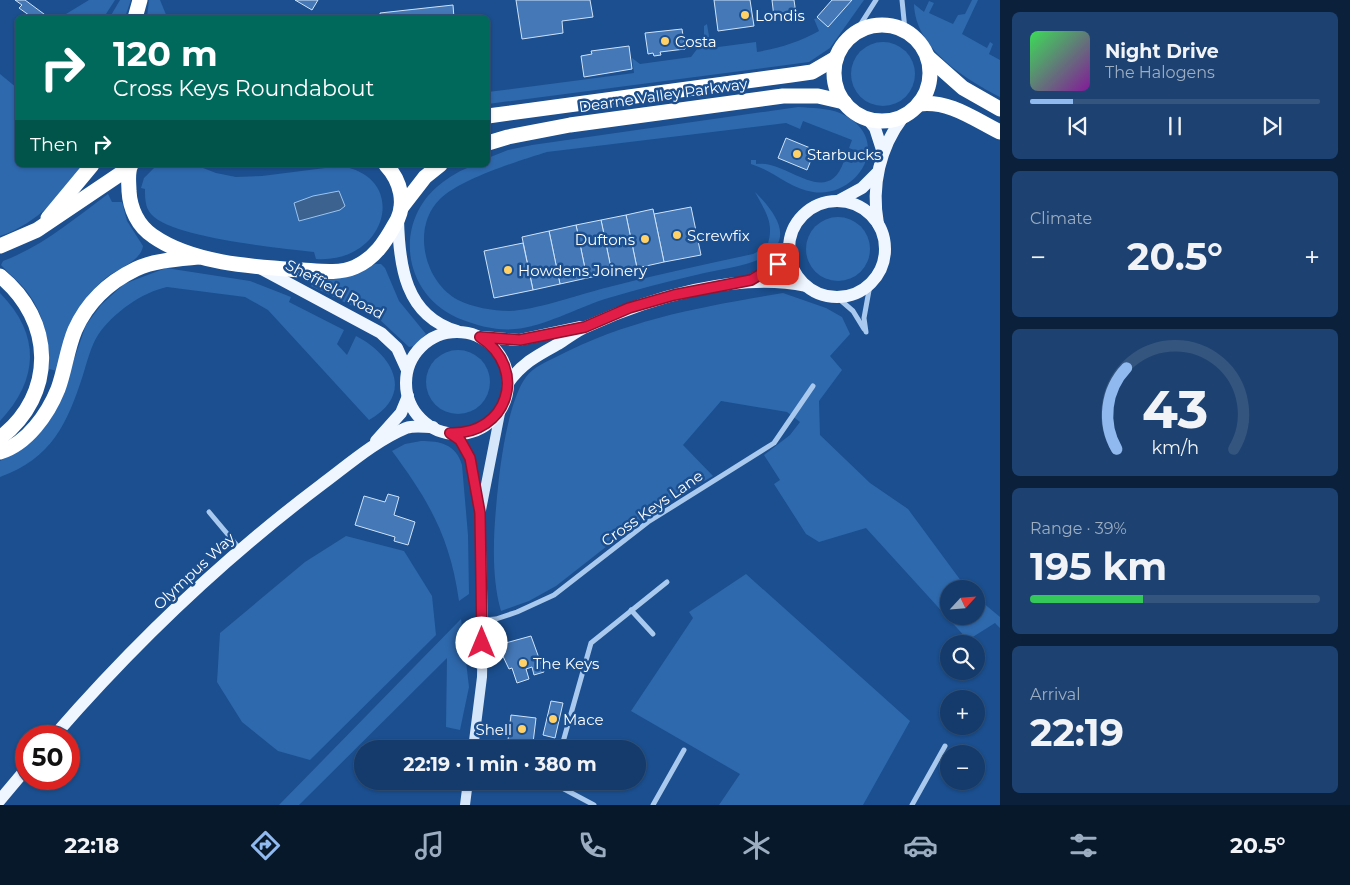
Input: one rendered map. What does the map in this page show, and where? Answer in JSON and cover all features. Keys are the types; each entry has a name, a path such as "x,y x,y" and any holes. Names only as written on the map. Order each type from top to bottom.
{"highway":[{"path":"136,15 140,0"},
{"path":"928,57 930,82 919,104 903,116 885,121 867,118 858,114 844,102 835,81 836,58 843,44 855,33 867,27 880,24 893,26 905,30 919,42 928,57 963,88 1000,109"},
{"name":"Dearne Valley Parkway","path":"490,116 791,76 812,72 836,58"},
{"name":"Dearne Valley Parkway","path":"490,142 508,137 570,126 783,96 818,96 844,102"},
{"path":"919,104 934,103 946,105 1000,132"},
{"path":"37,230 90,167"},
{"path":"0,246 37,230 68,211 130,167"},
{"path":"131,167 129,194 139,224 164,242 201,257 258,267 323,271 353,268 377,252 425,177 438,167"},
{"path":"388,167 400,188 400,214"},
{"path":"0,452 7,450 25,436 48,410 58,388 76,328 84,313 103,291 137,268 154,262 201,257"},
{"path":"0,276 21,295 30,310 39,334 42,355 34,396 19,420 0,438"}],"main road":[{"path":"878,172 862,188 838,201 820,204 800,219 792,231 789,252 794,271 806,286 821,295 838,298 855,294 870,285 877,276 885,256 885,245 876,211 878,172 892,132 903,116"},
{"path":"867,118 879,136 884,152"},
{"path":"838,201 861,208 878,224"},
{"path":"400,214 401,267 410,292 432,319 445,328 480,337 520,340 585,327"},
{"path":"751,280 771,270 789,252"},
{"name":"Sheffield Road","path":"258,267 381,333 397,348 407,370"},
{"path":"480,513 501,408 508,383 516,371 535,356 585,327 629,308 674,295 751,280 776,281 806,286"},
{"path":"458,331 441,334 426,342 414,354 407,370 408,396 417,414 433,428 450,433 465,433 479,428 495,416 501,408"},
{"path":"480,337 500,355 508,383"},
{"name":"Olympus Way","path":"372,447 401,413 408,396"},
{"name":"Olympus Way","path":"64,725 149,634 282,514 372,447 408,427 433,428"},
{"path":"450,433 460,440 470,458 480,513 483,620 482,677 475,740"},
{"path":"0,800 15,782"},
{"path":"465,805 467,790"}],"street":[{"path":"855,33 876,0"},
{"path":"902,0 905,30"},
{"path":"838,298 853,311 866,332 864,318 870,285"},
{"name":"Cross Keys Lane","path":"483,620 496,619 517,612 554,595 648,522 774,443 789,424 813,386"},
{"path":"209,512 240,550"},
{"path":"563,740 588,650 595,638 667,582"},
{"path":"631,610 653,634"},
{"path":"653,805 684,750"},
{"path":"912,805 940,755"},
{"path":"566,790 594,805"}],"shaded area":[{"path":"89,0 115,0 105,15 66,14"},
{"path":"120,0 131,0 126,15 111,15"},
{"path":"149,0 160,0 166,15 147,15"},
{"path":"852,0 864,0 830,48 809,62 490,104 490,92 634,73 632,58 640,64 691,57 704,40 704,26 707,24 711,48 756,42 757,52 797,41 819,31 814,19 818,18 828,26"},
{"path":"972,0 978,0 962,34 987,48 990,42 993,44 989,54 1000,60 1000,97 972,81 944,60 923,35 917,20 914,4 924,12 929,1 934,3 929,13 953,24 958,15 965,14"},
{"path":"883,42 895,45 906,51 912,62 915,74 912,86 906,97 895,103 883,106 871,103 860,97 854,86 851,74 854,62 860,51 871,45"},
{"path":"0,74 15,86 15,167 86,167 59,197 38,215 26,224 0,236"},
{"path":"798,107 825,109 840,113 857,124 866,137 868,151 864,164 856,177 844,186 829,192 805,190 789,184 751,164 751,160 756,160 756,164 768,164 817,182 827,181 837,175 844,161 852,163 857,151 849,148 852,140 803,121 800,129 786,123 547,152 490,171 462,184 440,199 431,211 426,224 424,239 425,253 437,281 446,292 458,300 476,307 503,311 519,310 753,254 767,247 770,231 766,212 755,192 764,201 777,220 780,238 776,246 768,254 755,261 639,289 605,299 526,328 495,329 463,320 442,309 427,294 416,277 411,257 410,237 416,216 426,198 443,182 459,172 469,167 490,167 490,157 508,150"},
{"path":"155,167 200,167 216,173 236,177 344,167 363,174 376,186 382,202 381,219 373,235 359,248 340,257 316,259 314,252 253,245 203,236 180,230 162,222 149,211 145,189 141,188 144,178"},
{"path":"339,191 345,206 340,210 299,221 294,203 313,196"},
{"path":"108,194 112,202 122,202 127,221 143,246 134,260 107,277 87,297 68,332 57,371 49,369 45,329 34,301 1,265 3,261 45,240"},
{"path":"832,217 844,217 861,226 868,237 870,249 868,261 861,272 844,281 832,281 820,276 811,267 806,255 806,243 811,231 820,222"},
{"path":"375,264 381,264 385,268 399,301 426,334 414,346 409,347 379,319 311,286 314,278 346,276 361,272"},
{"path":"166,268 250,281 291,297 289,302 344,330 337,344 347,355 356,336 380,353 389,364 394,375 395,387 392,399 383,410 369,420 268,310 245,297 167,287 138,299 111,319 93,344 71,409 55,437 33,460 0,477 0,461 20,450 71,368 86,325 101,305 124,284"},
{"path":"0,293 23,325 30,357 28,373 22,389 13,405 0,421"},
{"path":"783,293 826,308 842,317 850,334 830,356 842,370 819,401 820,435 870,483 908,509 960,580 940,580 940,609 866,528 819,542 806,534 774,484 780,480 764,455 790,435 800,422 787,412 721,401 683,445 713,476 648,514 556,586 529,601 501,611 494,565 495,517 499,475 510,414 520,387 526,377 545,362 612,332 640,323 725,303"},
{"path":"458,350 470,353 481,359 487,370 490,382 487,394 481,405 470,411 458,414 446,411 435,405 429,394 426,382 429,370 435,359 446,353"},
{"path":"421,441 446,445 456,452 462,465 468,535 469,594 459,601 450,558 436,521 417,487 392,451 405,444"},
{"path":"346,536 404,551 432,596 436,635 310,760 278,751 242,722 217,682 220,633 305,562"},
{"path":"746,574 910,721 863,805 719,805 740,774 631,711 693,618 689,612"},
{"path":"985,604 1000,617 1000,628 995,623 976,635 963,635 954,625 985,625"},
{"path":"461,619 469,687 460,730 446,727 447,658 364,740 354,740 354,750 299,805 279,805"}],"building":[{"path":"15,0 25,0 45,15 29,15 19,8 22,5"},
{"path":"295,0 318,0 312,10"},
{"path":"516,0 590,0 593,17 562,21 563,33 522,39"},
{"path":"714,0 750,0 754,26 718,31"},
{"path":"772,0 794,0 796,14 774,17"},
{"path":"832,0 852,0 828,27 817,17"},
{"path":"453,5 454,15 380,15 380,13"},
{"name":"Costa","path":"682,29 685,49 660,52 661,55 654,56 653,53 648,54 645,33"},
{"path":"629,46 632,69 584,77 581,56 592,54 591,51"},
{"name":"Starbucks","path":"786,138 815,150 807,170 778,158"},
{"name":"Screwfix","path":"691,207 701,255 664,262 654,214"},
{"name":"Duftons","path":"653,209 664,262 637,268 626,215"},
{"path":"626,215 637,268 612,273 601,220"},
{"path":"601,220 612,273 587,278 576,225"},
{"path":"576,225 587,278 560,284 549,231"},
{"path":"549,231 560,284 533,290 522,237"},
{"name":"Howdens Joinery","path":"523,243 533,290 494,298 484,251"},
{"path":"388,494 399,497 394,515 415,522 408,545 394,541 395,537 355,525 364,496 385,502"},
{"name":"The Keys","path":"531,636 544,672 534,675 532,667 526,669 529,679 517,683 512,668 509,669 499,648 502,644"},
{"name":"Mace","path":"551,701 563,703 555,738 543,735"},
{"name":"Shell","path":"511,715 536,718 533,740 508,740"}],"place":[{"name":"Londis","path":"745,15"},
{"name":"Costa","path":"665,41"},
{"name":"Starbucks","path":"797,154"},
{"name":"Screwfix","path":"677,235"},
{"name":"Duftons","path":"645,239"},
{"name":"Howdens Joinery","path":"508,270"},
{"name":"The Keys","path":"523,663"},
{"name":"Mace","path":"553,719"},
{"name":"Shell","path":"522,729"}],"route":[{"path":"482,643 480,513 470,458 460,440 450,433 470,432 488,423 501,408 507,394 508,383 504,362 494,348 480,337 499,340 520,340 552,332 585,327 629,308 674,295 751,280 771,270 778,264"}]}
